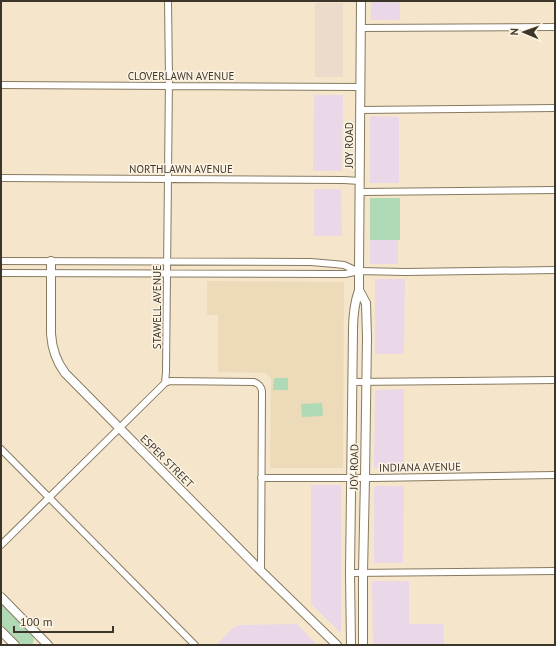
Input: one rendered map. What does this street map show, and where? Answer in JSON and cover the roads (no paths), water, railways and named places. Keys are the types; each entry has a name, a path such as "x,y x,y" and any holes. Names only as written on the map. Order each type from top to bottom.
{"street":[{"name":"STAWELL AVENUE","path":"165,382 169,85 168,1"},
{"name":"JOY ROAD","path":"361,1 359,271 360,290 366,304 363,645"},
{"path":"361,28 555,27"},
{"name":"CLOVERLAWN AVENUE","path":"1,84 360,87"},
{"path":"360,110 555,108"},
{"name":"NORTHLAWN AVENUE","path":"1,178 360,181"},
{"path":"360,192 555,190"},
{"path":"1,261 312,262 334,264 359,271"},
{"name":"ESPER STREET","path":"51,261 52,343 56,357 69,378 261,572 337,645"},
{"path":"263,262 263,274"},
{"path":"1,273 345,274 359,271 407,272 555,270"},
{"name":"JOY ROAD","path":"351,645 350,573 353,317 355,301 360,290"},
{"path":"352,382 555,380"},
{"path":"1,545 165,382 254,382 261,387 262,391 261,572"},
{"path":"1,449 195,645"},
{"name":"INDIANA AVENUE","path":"261,478 555,475"},
{"path":"350,573 555,571"},
{"path":"1,597 43,643"},
{"path":"1,631 15,645"},
{"path":"351,635 363,635"}]}
